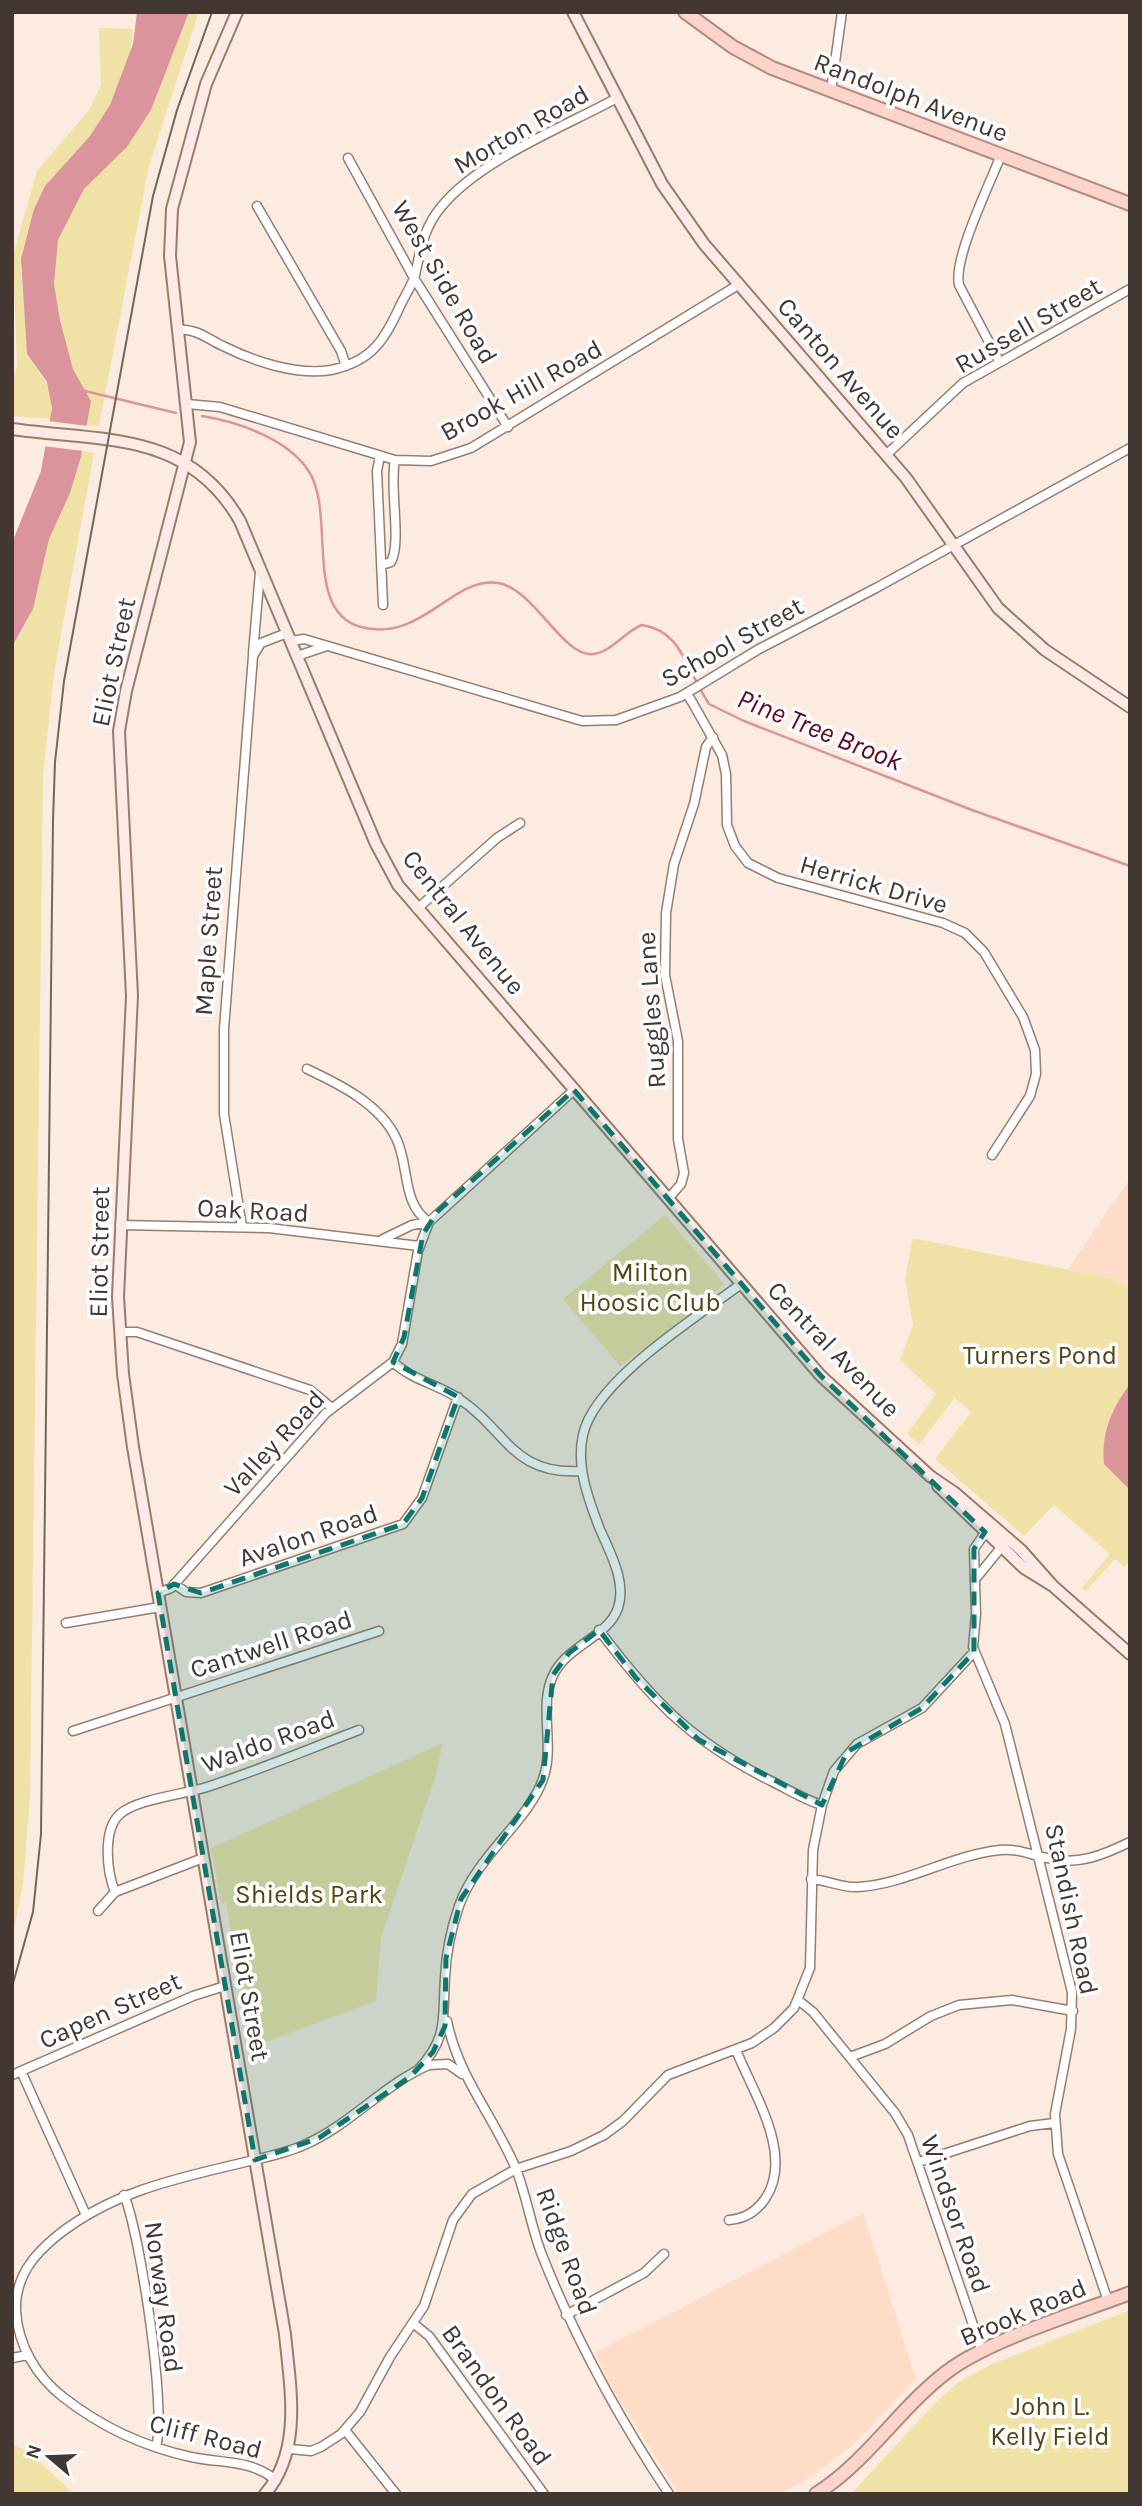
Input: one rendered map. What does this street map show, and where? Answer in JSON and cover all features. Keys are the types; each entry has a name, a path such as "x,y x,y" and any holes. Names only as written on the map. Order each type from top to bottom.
{"main road":[{"name":"Randolph Avenue","path":"685,12 753,59 1130,204"},
{"name":"Brook Road","path":"816,2494 852,2467 936,2381 982,2351 1130,2293"}],"street":[{"name":"Eliot Street","path":"237,12 206,84 174,198 170,246 190,436 125,691 119,731 132,996 120,1225 120,1332 126,1401 285,2334 290,2449 276,2480 265,2494"},
{"name":"Canton Avenue","path":"573,12 668,193 695,233 915,489 982,589 1017,627 1045,650 1130,707"},
{"path":"831,90 842,12"},
{"name":"Morton Road","path":"178,330 195,332 242,354 286,367 323,371 346,366 371,352 386,337 414,278 424,232 454,192 489,166 617,98"},
{"path":"999,361 959,285 957,276 962,254 1001,155"},
{"name":"West Side Road","path":"348,158 414,278 508,427"},
{"path":"257,206 346,366"},
{"name":"Brook Hill Road","path":"187,404 220,407 395,460 416,463 445,458 508,427 738,285"},
{"name":"Russell Street","path":"886,455 963,383 1130,289"},
{"name":"Central Avenue","path":"12,429 140,445 185,461 203,474 228,502 260,570 386,866 417,909 831,1386 1005,1543 1031,1559 1053,1586 1130,1654"},
{"name":"School Street","path":"289,637 304,639 591,722 625,718 689,692 773,641 1130,447"},
{"path":"380,456 377,471 383,605"},
{"path":"382,565 391,562 395,551 392,484 395,460"},
{"name":"Maple Street","path":"242,1227 224,1114 224,1029 260,570"},
{"path":"253,656 261,643 289,637"},
{"path":"297,656 326,647"},
{"name":"Herrick Drive","path":"689,692 726,767 727,825 738,852 748,863 778,878 943,923 965,933 984,952 1027,1025 1036,1058 1035,1081 1026,1104 992,1156"},
{"name":"Ruggles Lane","path":"668,1199 681,1184 684,1173 678,1139 679,1052 665,975 666,913 674,864 694,804 706,747 713,737"},
{"path":"417,909 497,838 520,823"},
{"path":"307,1069 354,1095 389,1127 400,1148 414,1208 429,1222"},
{"path":"574,1090 429,1222 419,1246 404,1337 393,1362 408,1374 458,1398 505,1444 527,1459 558,1472 582,1471"},
{"path":"383,1240 412,1224 429,1222"},
{"name":"Oak Road","path":"120,1225 242,1227 383,1240 419,1246"},
{"path":"418,2070 442,2037 446,1958 461,1899 484,1860 532,1799 543,1780 548,1754 547,1694 553,1675 574,1649 599,1630 616,1612 619,1581 590,1505 582,1471 581,1444 584,1429 601,1399 640,1360 740,1284"},
{"path":"120,1332 137,1332 310,1390 332,1408"},
{"name":"Valley Road","path":"158,1593 174,1584 332,1408 393,1362"},
{"name":"Avalon Road","path":"174,1584 186,1592 201,1593 402,1524 422,1498 458,1398"},
{"path":"290,2449 316,2449 345,2430 360,2412 390,2357 414,2324 429,2296 457,2211 478,2190 516,2169 571,2151 604,2135 623,2121 668,2075 736,2050 767,2034 798,2000 811,1961 811,1879 822,1805 834,1771 847,1752 922,1709 974,1652 974,1549 988,1528"},
{"path":"976,1580 980,1570 1005,1543"},
{"path":"66,1623 160,1607"},
{"path":"599,1630 636,1678 699,1740 741,1767 822,1805"},
{"name":"Cantwell Road","path":"73,1731 379,1631"},
{"name":"Standish Road","path":"974,1652 1001,1711 1069,1973 1073,2011 1054,2123 1061,2166 1108,2301"},
{"name":"Waldo Road","path":"115,1892 109,1869 109,1848 111,1831 119,1814 359,1730"},
{"path":"811,1879 859,1887 897,1880 995,1851 1020,1850 1058,1861 1084,1860 1130,1842"},
{"path":"98,1912 115,1892 203,1858"},
{"name":"Capen Street","path":"17,2073 193,1996 225,1986"},
{"name":"Windsor Road","path":"798,2000 813,2012 899,2119 919,2162 982,2351"},
{"path":"850,2057 885,2044 931,2016 959,2005 1012,2000 1073,2011"},
{"name":"Ridge Road","path":"445,2012 463,2074 516,2169 541,2252 566,2315 618,2416 669,2494"},
{"path":"729,2220 741,2218 758,2208 770,2190 776,2169 769,2132 736,2050"},
{"path":"418,2070 441,2064 453,2066 463,2074"},
{"name":"Cliff Road","path":"276,2480 253,2465 201,2459 156,2447 122,2434 72,2404 48,2383 28,2355 16,2314 18,2290 23,2275 36,2253 86,2215 124,2195 163,2181 255,2160 311,2142 418,2070"},
{"path":"17,2073 86,2215"},
{"path":"919,2162 1030,2126 1054,2123"},
{"name":"Norway Road","path":"124,2195 132,2220 150,2329 160,2421 156,2447"},
{"path":"566,2315 644,2273 664,2253"},
{"name":"Brandon Road","path":"414,2324 429,2336 544,2494"},
{"path":"12,2358 28,2355"},
{"path":"345,2430 396,2494"}],"highlighted area":[{"path":"574,1090 821,1376 985,1532 974,1549 974,1652 922,1708 847,1752 822,1805 699,1740 636,1678 599,1630 569,1653 553,1675 543,1780 461,1899 446,1958 445,2026 433,2052 410,2077 319,2138 255,2160 158,1593 174,1584 201,1593 403,1524 422,1498 458,1397 393,1362 404,1337 423,1234 438,1211"}],"shaded area":[{"path":"137,12 189,12 151,110 127,147 84,189 58,240 54,284 60,320 73,369 91,401 81,457 70,493 49,539 33,609 12,647 12,543 41,471 52,408 47,382 27,354 21,259 34,209 45,186 90,136 110,105 133,44"},
{"path":"1130,1179 1130,1290 1114,1279 1068,1269"},
{"path":"1130,1384 1130,1490 1104,1464 1104,1442 1109,1421"},
{"path":"863,2213 916,2379 853,2445 811,2476 780,2494 679,2494 609,2383 595,2353"}],"green space":[{"path":"189,12 199,12 149,166 99,426 85,425 91,401 73,369 54,284 58,240 84,189 127,147 151,110"},
{"path":"99,28 133,29 130,56 110,105 90,136 45,186 34,209 21,266 27,354 51,390 51,419 12,416 12,380 17,367 13,255 37,171 89,110 101,85"},
{"path":"82,451 94,453 54,673 43,776 30,1798 23,1883 12,1940 12,647 32,609 49,539 76,474"},
{"name":"Milton Hoosic Club","path":"665,1215 724,1284 700,1306 620,1366 563,1299"},
{"name":"Turners Pond","path":"913,1238 1114,1279 1130,1290 1130,1561 1124,1567 1115,1559 1086,1591 1082,1588 1110,1554 1054,1505 1024,1536 935,1459 971,1412 955,1398 919,1444 907,1434 936,1394 900,1360 913,1325 905,1279"},
{"name":"Shields Park","path":"443,1743 435,1778 381,1938 376,2001 250,2048 226,1902 221,1903 211,1848"},
{"name":"John L. Kelly Field","path":"1130,2310 1130,2494 851,2494 935,2403 959,2382 990,2365"},
{"path":"12,2444 29,2452 74,2494 12,2494"}],"pier":[{"path":"48,421 88,426 83,451 43,446"}],"waterway":[{"name":"Pine Tree Brook","path":"85,391 176,413"},
{"name":"Pine Tree Brook","path":"202,416 246,428 275,441 288,449 308,470 316,488 326,582 332,602 343,617 361,627 383,629 402,626 466,589 481,584 498,583 524,597 559,635 582,652 600,652 642,625 663,632 677,646 697,683"},
{"name":"Pine Tree Brook","path":"700,689 709,704 744,721 972,810 1130,866"}],"tram line":[{"path":"12,1987 33,1912 41,1834 55,762 64,681 153,196 177,110 212,12"}]}
